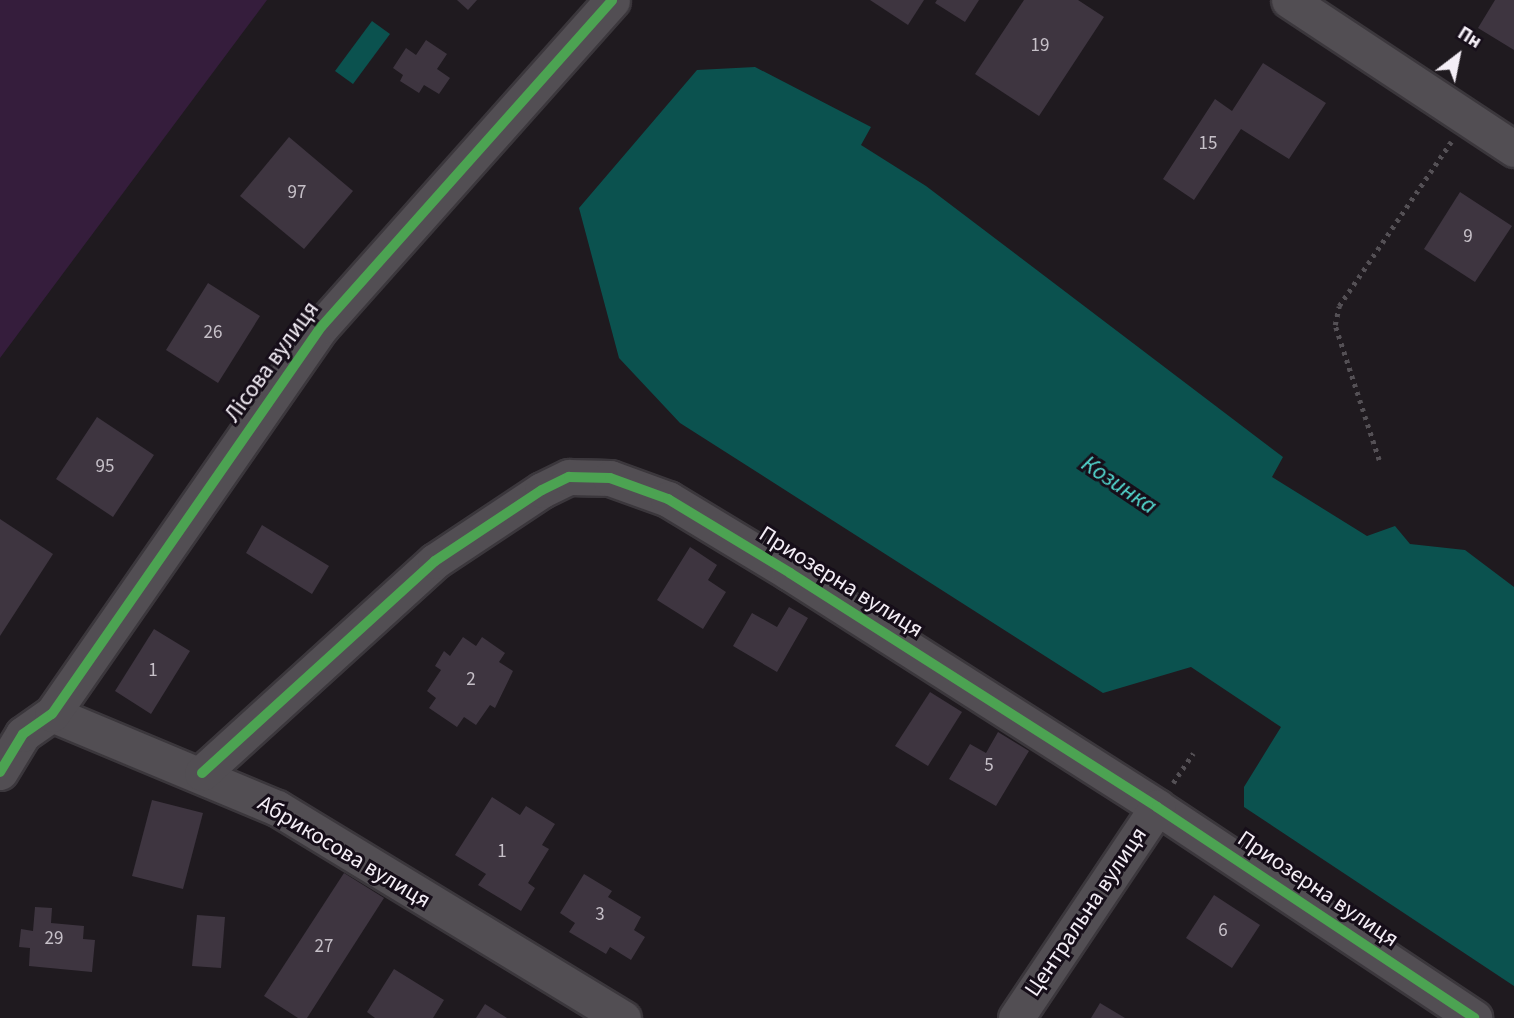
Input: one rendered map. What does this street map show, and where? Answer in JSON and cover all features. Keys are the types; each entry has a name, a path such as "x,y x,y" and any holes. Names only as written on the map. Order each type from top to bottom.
{"street":[{"name":"Лісова вулиця","path":"0,772 23,734 52,714 322,326 612,0"},
{"path":"1289,0 1514,149"},
{"name":"Приозерна вулиця","path":"202,773 435,561 542,490 588,475 668,499 1157,807 1474,1018"},
{"name":"Абрикосова вулиця","path":"52,714 202,773 277,808 623,1018"},
{"name":"Центральна вулиця","path":"1016,1018 1157,807"}],"path":[{"path":"1379,460 1335,326 1339,306 1467,120"}],"shaded area":[{"path":"0,0 267,0 0,358"}],"water":[{"path":"372,21 390,34 353,84 335,71"},
{"name":"Козинка","path":"755,67 871,127 861,145 926,186 1283,457 1272,477 1367,536 1395,526 1410,544 1465,550 1514,587 1514,986 1244,807 1244,787 1281,727 1191,667 1103,693 680,423 619,358 579,208 697,70"}],"building":[{"path":"457,0 477,0 468,10"},
{"path":"870,0 924,0 908,25"},
{"path":"937,0 979,0 965,22 935,3"},
{"path":"1024,0 1078,0 1104,17 1039,116 975,74"},
{"path":"1495,0 1514,0 1514,50 1478,28"},
{"path":"426,40 447,54 437,69 450,78 439,94 424,85 419,93 400,81 403,75 393,68 406,48 416,55"},
{"path":"1263,63 1326,103 1289,159 1241,129 1194,200 1163,179 1215,99 1232,111"},
{"path":"289,137 353,191 304,249 240,196"},
{"path":"1460,192 1512,226 1475,282 1424,249"},
{"path":"208,283 260,316 218,383 166,350"},
{"path":"97,417 154,455 113,517 56,479"},
{"path":"0,519 53,554 0,636"},
{"path":"262,525 329,566 312,594 246,553"},
{"path":"690,547 717,565 708,580 726,592 703,629 657,600"},
{"path":"789,607 808,618 777,672 733,646 752,613 777,627"},
{"path":"154,629 190,651 151,714 115,691"},
{"path":"463,637 476,646 482,637 505,653 499,662 513,671 495,708 490,705 476,725 464,717 457,727 429,708 436,698 427,691 441,670 435,666 444,651 450,656"},
{"path":"930,692 962,712 928,766 895,746"},
{"path":"998,732 1029,751 996,806 949,779 970,744 986,753"},
{"path":"492,797 520,815 526,806 555,824 542,845 549,849 528,883 535,888 521,911 478,885 486,874 455,855"},
{"path":"152,800 203,813 183,889 132,876"},
{"path":"344,873 384,898 307,1018 298,1018 264,996"},
{"path":"584,874 612,891 608,897 641,917 634,930 645,937 631,960 610,947 606,954 569,932 575,923 560,913"},
{"path":"1214,895 1260,925 1232,968 1186,938"},
{"path":"35,907 52,908 51,923 84,926 83,939 95,940 92,972 29,966 30,948 19,947 21,929 33,931"},
{"path":"197,915 225,917 221,968 192,966"},
{"path":"394,969 444,1000 433,1018 375,1018 367,1012"},
{"path":"1100,1003 1125,1018 1091,1018"},
{"path":"485,1004 507,1018 476,1018"}],"cycle path":[{"path":"0,772 23,734 52,714 322,326 612,0"},
{"path":"202,773 435,561 542,490 569,477 610,478 668,499 790,573 1157,807 1474,1018"}]}
